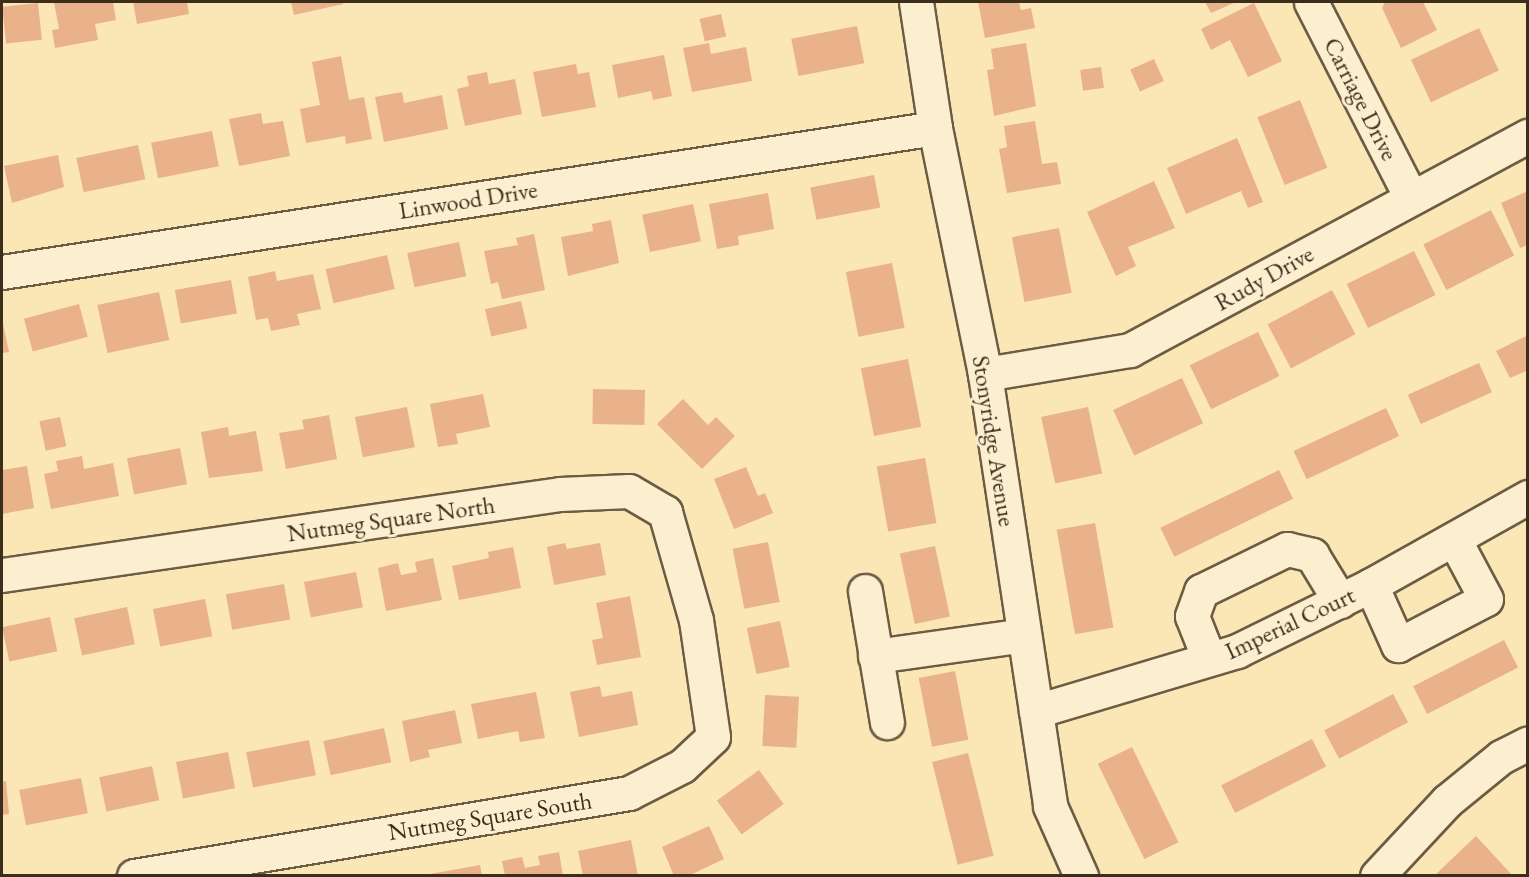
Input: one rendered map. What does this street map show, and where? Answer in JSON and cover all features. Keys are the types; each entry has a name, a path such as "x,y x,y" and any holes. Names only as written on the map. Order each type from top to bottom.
{"street":[{"name":"Stonyridge Avenue","path":"916,2 935,128 985,374 1050,806 1081,876"},
{"name":"Carriage Drive","path":"1311,2 1411,197"},
{"name":"Linwood Drive","path":"2,272 935,128"},
{"name":"Rudy Drive","path":"985,374 1130,351 1527,136"},
{"name":"Nutmeg Square North","path":"2,575 560,494 629,491 665,512 696,620"},
{"name":"Imperial Court","path":"1036,711 1209,659 1340,601 1527,497"},
{"path":"1371,585 1398,645 1485,599 1454,539"},
{"path":"1209,659 1192,616 1201,591 1287,549 1312,555 1340,601"},
{"path":"865,591 887,722"},
{"name":"Nutmeg Square South","path":"134,876 629,793 682,766 713,737 696,620"},
{"path":"875,656 1024,635"},
{"path":"1377,876 1447,801 1501,757 1527,743"}],"building":[{"path":"54,2 113,2 116,20 95,24 98,40 55,48 52,30 59,29"},
{"path":"133,2 187,2 189,14 137,24"},
{"path":"291,2 343,2 343,4 294,15"},
{"path":"978,2 1019,2 1021,10 1031,8 1035,28 985,38"},
{"path":"1205,2 1236,2 1211,13"},
{"path":"1385,2 1423,2 1437,30 1401,48 1382,8"},
{"path":"38,3 42,40 6,44 2,7"},
{"path":"1254,3 1282,61 1248,77 1230,40 1211,50 1201,29"},
{"path":"721,14 726,36 705,41 700,19"},
{"path":"857,26 864,63 798,76 791,39"},
{"path":"1479,28 1499,71 1431,102 1411,60"},
{"path":"709,43 711,54 746,47 752,81 692,92 683,48"},
{"path":"1026,43 1036,106 994,116 987,70 994,69 991,49"},
{"path":"664,55 672,96 653,100 651,91 618,98 612,65"},
{"path":"341,56 349,100 364,97 372,139 346,144 345,136 306,143 300,109 320,105 312,62"},
{"path":"1154,59 1164,81 1140,92 1130,70"},
{"path":"576,64 578,74 589,72 596,107 542,117 533,72"},
{"path":"1101,67 1104,88 1083,91 1080,70"},
{"path":"487,72 489,84 515,79 522,114 465,126 457,89 469,86 467,76"},
{"path":"402,92 404,103 442,95 448,129 384,142 375,97"},
{"path":"1300,100 1327,168 1285,185 1257,117"},
{"path":"261,113 263,124 283,121 290,156 239,166 229,119"},
{"path":"1035,121 1042,164 1057,162 1061,184 1007,193 999,149 1007,147 1004,126"},
{"path":"212,131 219,166 158,178 151,143"},
{"path":"1237,138 1263,202 1248,208 1241,191 1186,214 1167,168"},
{"path":"138,145 145,179 84,192 76,158"},
{"path":"58,155 64,187 12,203 4,166"},
{"path":"874,175 880,207 816,220 810,187"},
{"path":"1154,181 1175,228 1128,247 1136,266 1116,276 1087,212"},
{"path":"1528,191 1528,245 1520,248 1501,203"},
{"path":"768,193 774,229 738,236 739,245 717,249 709,204"},
{"path":"693,204 701,241 650,252 642,215"},
{"path":"1491,210 1514,255 1446,290 1423,245"},
{"path":"611,220 619,263 568,276 561,237 593,231 592,224"},
{"path":"1059,228 1072,293 1024,302 1012,237"},
{"path":"534,234 545,290 502,299 498,282 491,284 484,251 518,245 516,238"},
{"path":"459,242 466,276 414,287 407,253"},
{"path":"1414,251 1435,295 1368,328 1347,284"},
{"path":"387,255 395,289 333,303 326,269"},
{"path":"892,263 905,328 858,337 846,272"},
{"path":"275,271 277,281 313,274 321,309 297,314 300,325 271,331 268,318 256,320 248,277"},
{"path":"231,280 237,313 181,323 175,290"},
{"path":"1332,290 1355,334 1291,368 1268,324"},
{"path":"159,292 169,340 108,353 97,305"},
{"path":"521,301 527,328 491,337 485,309"},
{"path":"79,304 88,337 33,352 24,319"},
{"path":"2,319 9,352 2,353"},
{"path":"1258,332 1279,376 1211,409 1190,365"},
{"path":"1528,335 1528,370 1510,378 1496,351"},
{"path":"908,359 921,427 874,436 861,368"},
{"path":"1479,363 1492,392 1421,424 1408,395"},
{"path":"1182,378 1203,423 1134,455 1113,410"},
{"path":"593,389 645,390 644,425 592,424"},
{"path":"483,394 490,427 456,434 458,444 438,447 430,404"},
{"path":"683,399 708,425 716,417 735,436 702,469 657,424"},
{"path":"407,407 415,447 363,457 355,417"},
{"path":"1088,407 1102,474 1055,483 1041,417"},
{"path":"1386,408 1399,436 1307,479 1294,451"},
{"path":"329,415 337,459 286,469 279,433 304,429 302,420"},
{"path":"60,417 66,446 46,451 39,421"},
{"path":"228,427 229,436 256,431 263,471 209,478 201,432"},
{"path":"180,448 187,484 134,495 127,458"},
{"path":"82,456 84,469 113,463 119,496 51,509 44,474 58,471 56,461"},
{"path":"925,458 936,523 888,532 877,467"},
{"path":"27,466 34,508 2,514 2,470"},
{"path":"746,467 758,496 765,493 773,513 734,529 714,479"},
{"path":"1279,470 1293,499 1174,557 1160,528"},
{"path":"1095,523 1113,627 1075,634 1057,530"},
{"path":"768,542 780,602 744,609 733,549"},
{"path":"565,543 567,549 600,543 606,575 554,585 547,547"},
{"path":"935,546 950,616 915,624 900,553"},
{"path":"513,547 521,588 459,600 452,566 489,558 488,552"},
{"path":"433,558 442,600 386,611 378,568 398,563 401,575 417,572 415,562"},
{"path":"356,572 363,607 311,617 304,582"},
{"path":"284,584 290,619 232,630 226,594"},
{"path":"630,596 641,657 597,665 592,640 603,638 596,603"},
{"path":"205,599 212,636 160,646 153,609"},
{"path":"127,607 135,644 82,655 74,618"},
{"path":"50,617 57,651 9,661 2,627"},
{"path":"780,621 790,667 757,674 747,628"},
{"path":"1504,640 1518,668 1427,714 1413,686"},
{"path":"955,671 968,740 932,747 919,678"},
{"path":"600,686 602,697 632,691 638,725 579,737 570,692"},
{"path":"536,692 545,738 520,742 518,731 478,739 471,704"},
{"path":"1393,694 1408,722 1339,759 1324,731"},
{"path":"765,695 799,697 796,748 762,746"},
{"path":"455,710 462,743 428,750 430,757 410,762 402,721"},
{"path":"384,728 391,762 331,775 323,741"},
{"path":"1312,739 1326,767 1235,813 1221,785"},
{"path":"309,740 316,775 253,788 246,752"},
{"path":"1132,747 1178,842 1144,859 1098,764"},
{"path":"228,752 235,788 183,798 176,762"},
{"path":"968,753 994,856 958,865 932,762"},
{"path":"152,766 159,800 106,811 99,777"},
{"path":"759,770 784,804 742,835 717,801"},
{"path":"81,778 88,813 26,825 19,790"},
{"path":"6,781 9,814 2,815 2,782"},
{"path":"709,826 724,859 688,876 674,876 662,847"},
{"path":"1476,836 1513,876 1434,876"},
{"path":"631,840 638,876 583,876 578,851"},
{"path":"559,852 563,876 505,876 502,861 522,857 525,868 540,865 538,856"},
{"path":"480,865 482,876 430,876 430,874"}]}
